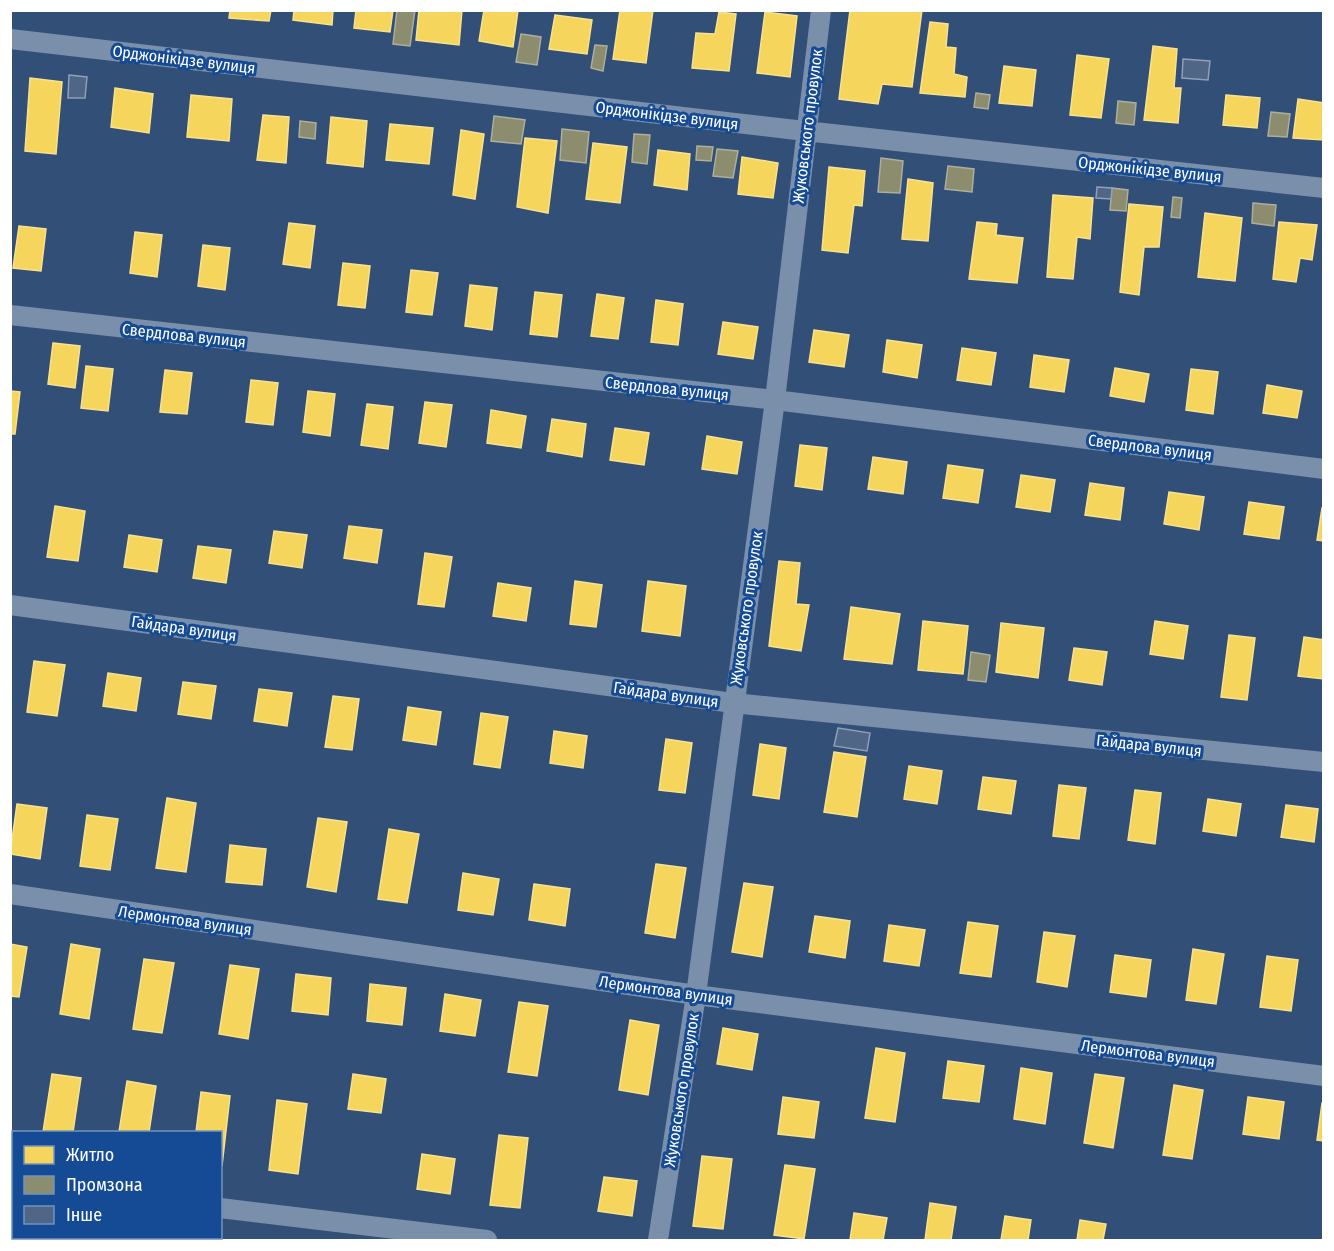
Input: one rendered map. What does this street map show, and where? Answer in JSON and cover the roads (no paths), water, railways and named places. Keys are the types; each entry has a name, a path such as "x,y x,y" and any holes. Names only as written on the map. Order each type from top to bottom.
{"street":[{"name":"Жуковського провулок","path":"658,1240 696,995 775,400 820,10"},
{"name":"Орджонікідзе вулиця","path":"10,39 1323,188"},
{"name":"Свердлова вулиця","path":"10,315 775,400 1323,469"},
{"name":"Гайдара вулиця","path":"10,605 734,703 1323,762"},
{"name":"Лермонтова вулиця","path":"10,894 696,995 1323,1076"},
{"path":"222,1208 487,1240"}]}
